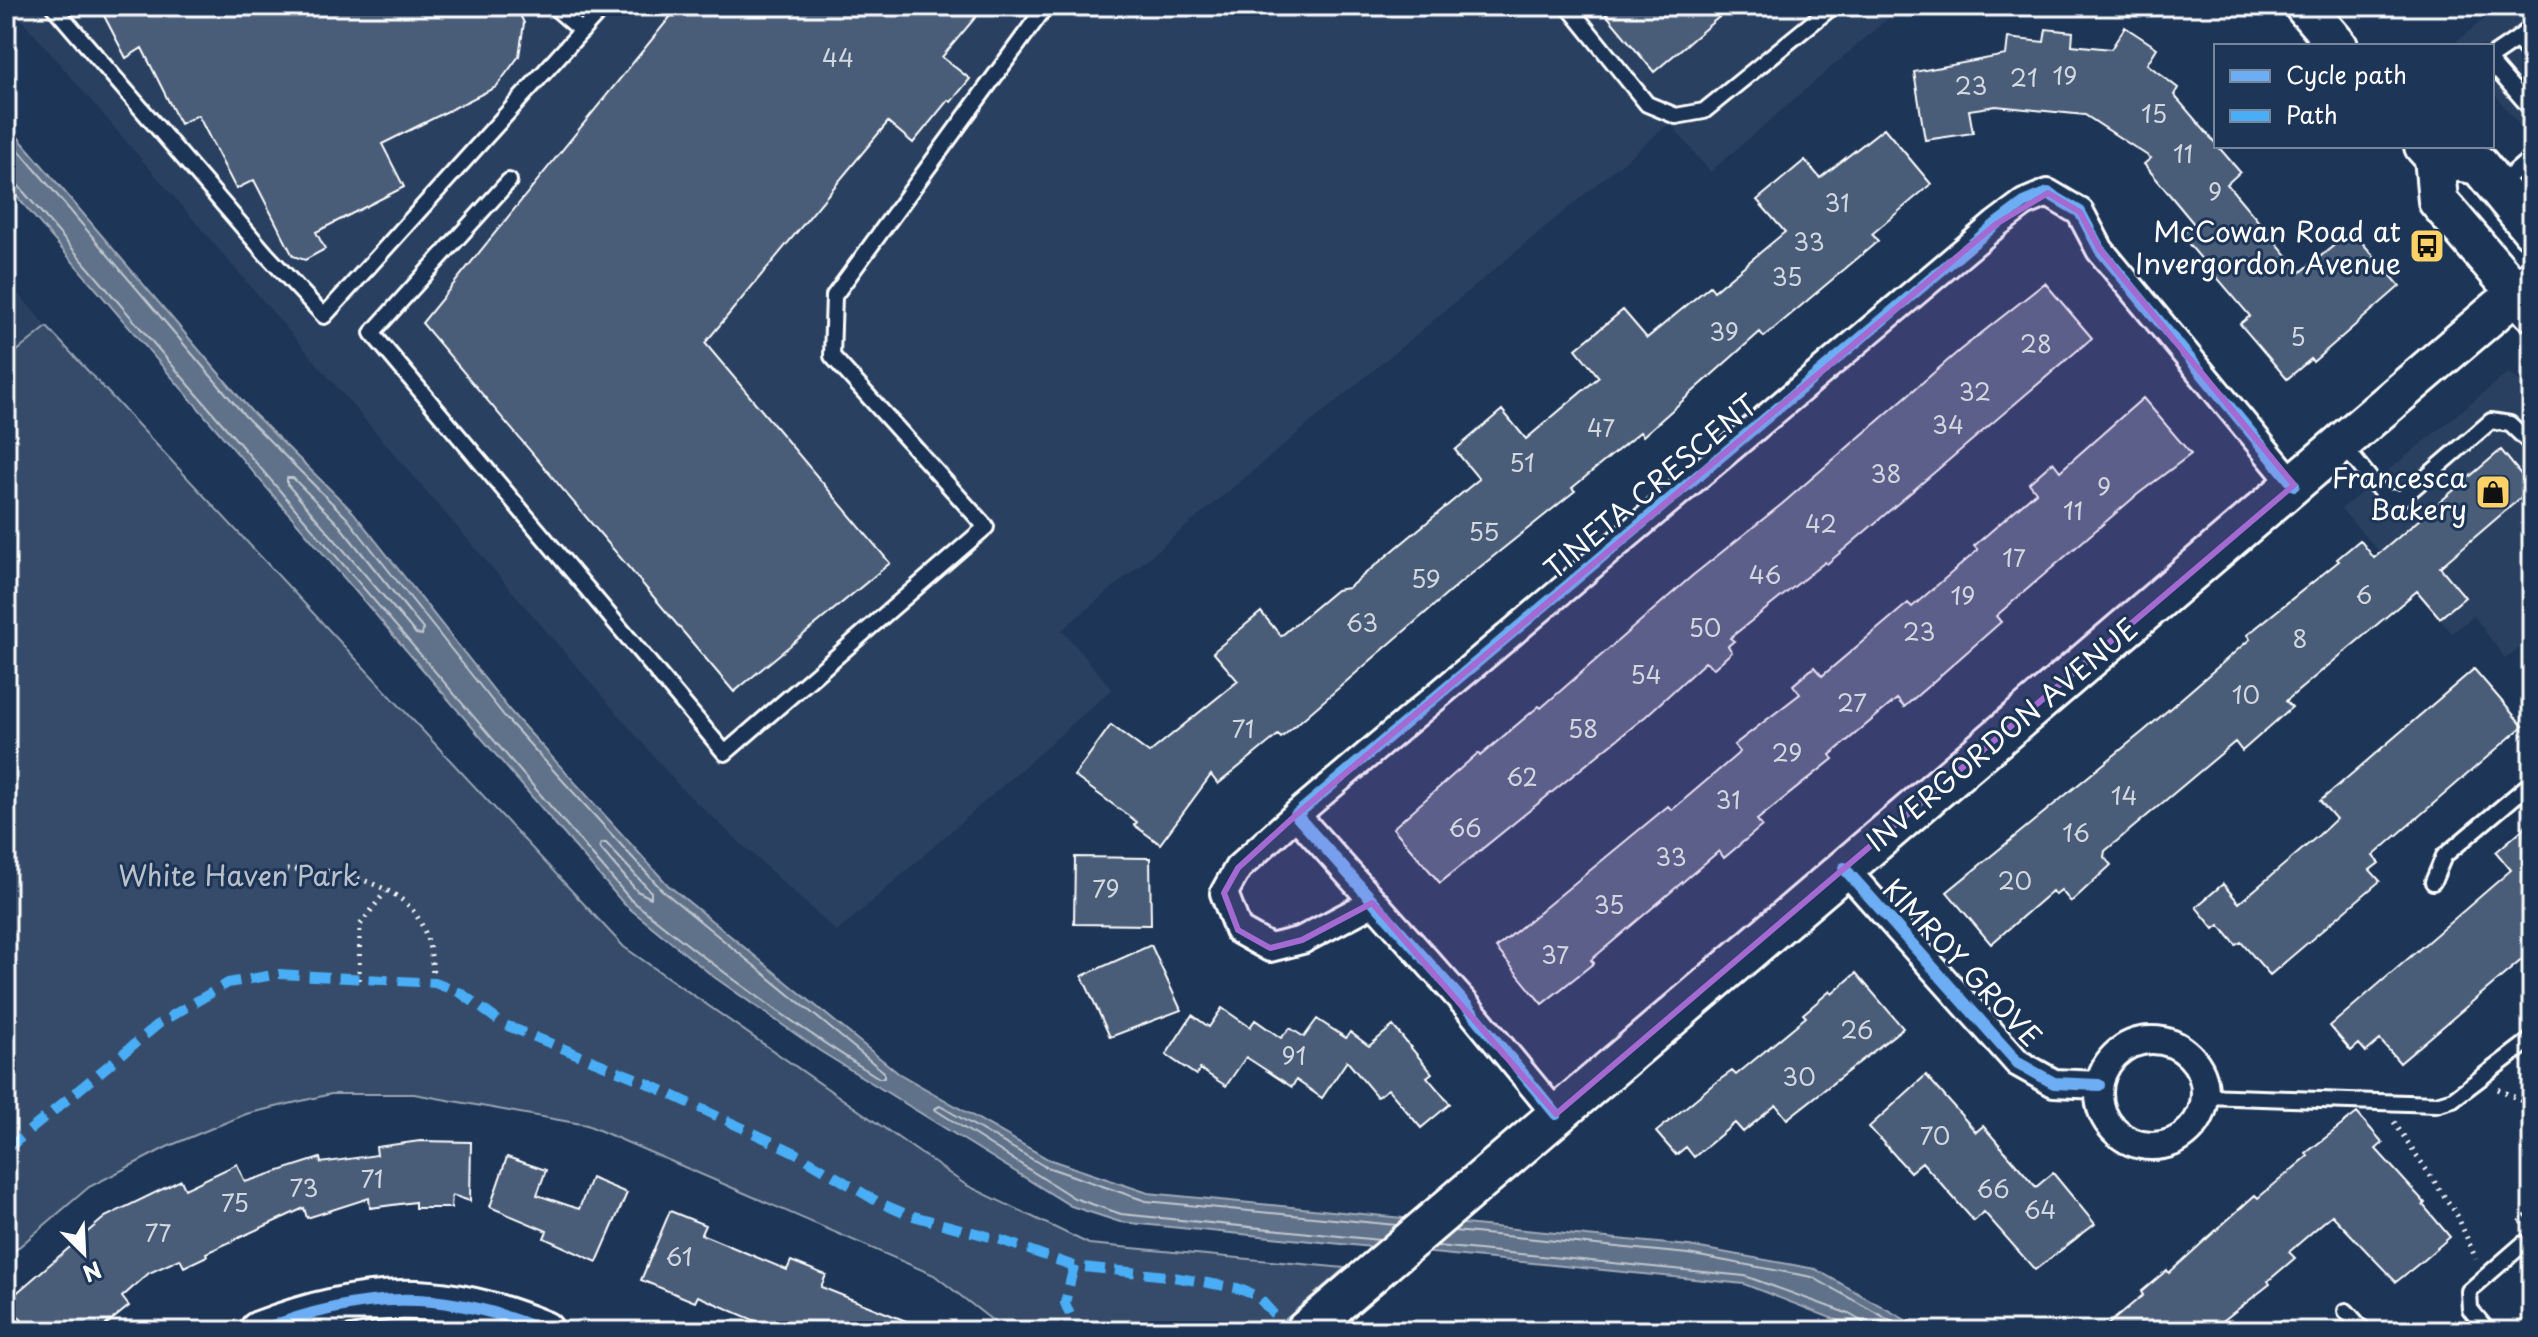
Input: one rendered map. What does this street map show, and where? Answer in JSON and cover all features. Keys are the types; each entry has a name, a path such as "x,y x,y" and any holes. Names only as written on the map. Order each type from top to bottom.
{"street":[{"path":"2304,6 2336,44"},
{"path":"2526,295 2438,201 2429,151 2479,165 2532,230"},
{"name":"TINETA CRESCENT","path":"1372,903 1302,940 1270,948 1238,930 1224,893 1238,868 1296,815 2024,203 2048,193 2080,212 2100,250 2294,485"},
{"name":"INVERGORDON AVENUE","path":"1305,1331 2294,485 2526,295"},
{"path":"1296,815 1467,1006 1556,1114"},
{"name":"KIMROY GROVE","path":"1844,868 2018,1063 2054,1083 2099,1085"},
{"path":"2161,1040 2190,1056 2200,1070 2205,1096 2199,1119 2187,1133 2171,1143 2153,1146 2135,1144 2118,1135 2106,1121 2099,1103 2099,1085 2114,1055 2128,1046 2161,1040"},
{"path":"259,1331 336,1306 402,1299 445,1300 544,1331"}],"lane":[{"path":"53,6 266,254 324,316 604,6"},
{"path":"553,6 582,31"},
{"path":"509,181 372,333 725,753 986,527 832,356 834,296 1046,6"},
{"path":"1568,6 1647,104 1676,116 1704,111 1833,6"},
{"path":"2494,55 2532,27"},
{"path":"2517,39 2529,53"},
{"path":"2494,66 2532,110"},
{"path":"2498,187 2532,157"},
{"path":"2342,445 2385,497 2392,500 2402,498 2491,421 2510,424 2532,445"},
{"path":"2433,882 2444,856 2532,782"},
{"path":"2205,1096 2436,1104 2453,1099 2532,1039"},
{"path":"2488,1331 2470,1309 2469,1291 2523,1244 2532,1245"},
{"path":"2346,1311 2364,1331"}],"path":[{"path":"287,870 330,870 385,892 411,908 431,951 433,983"},
{"path":"359,980 360,925 385,892"},
{"path":"2480,1080 2532,1106"},
{"path":"2379,1102 2457,1215 2476,1259"}],"highlighted area":[{"path":"2048,193 2080,212 2100,250 2294,485 1556,1114 1372,903 1302,940 1270,948 1238,930 1224,893 1238,868 1296,815 1996,224"}],"shaded area":[{"path":"10,6 1902,6 1710,172 1670,123 1062,630 1112,689 837,932 681,788"},
{"path":"2501,6 2532,6 2532,141 2494,94 2494,44 2454,43"},
{"path":"6,279 47,327 6,360"},
{"path":"2508,373 2532,389 2532,638 2505,659 2474,616 2452,633 2341,509"}],"green space":[{"name":"White Haven Park","path":"47,327 624,947 966,1185 1089,1244 1345,1268 1272,1331 1006,1331 934,1275 587,1125 414,1094 331,1094 246,1114 167,1147 89,1187 6,1258 6,360"}],"water":[{"path":"6,123 251,411 353,512 511,712 668,885 898,1073 1048,1159 1148,1193 1689,1246 1815,1269 1925,1331 1864,1331 1744,1284 1120,1222 1071,1206 820,1051 714,977 624,904 6,184"}],"building":[{"path":"99,6 516,6 524,23 519,56 496,87 382,144 404,187 316,232 325,249 305,260 293,256 254,180 236,189 198,115 180,124 142,48 126,58"},
{"path":"679,6 985,6 942,57 970,79 951,102 948,100 913,143 888,122 705,343 890,563 734,692 422,323"},
{"path":"1599,6 1732,6 1654,72"},
{"path":"2125,27 2157,48 2147,64 2178,88 2174,95 2214,142 2214,148 2219,148 2240,172 2227,184 2301,272 2352,231 2400,286 2313,362 2311,359 2287,379 2240,324 2250,316 2181,235 2194,224 2144,164 2151,158 2085,115 1996,106 1969,110 1973,133 1925,140 1914,72 2006,55 2008,38 2044,42 2046,29 2073,32 2072,45 2111,49"},
{"path":"1884,128 1931,184 1872,234 1878,241 1764,337 1760,332 1643,436 1640,432 1572,488 1575,491 1460,583 1281,738 1278,735 1218,784 1211,775 1160,844 1134,825 1137,822 1074,776 1111,725 1149,753 1238,681 1213,652 1261,612 1281,636 1336,590 1348,588 1479,479 1455,450 1502,410 1526,439 1599,377 1576,349 1623,310 1647,338 1710,286 1714,291 1785,232 1757,200 1805,160 1820,178"},
{"path":"2045,283 2092,338 1827,564 1825,562 1730,638 1734,641 1728,646 1732,652 1714,668 1705,662 1646,716 1440,883 1393,828 1478,753 1480,756 1539,706 1541,708 1960,350"},
{"path":"2143,398 2191,454 2138,494 1996,616 2001,622 1904,707 1897,699 1830,755 1833,759 1757,820 1762,826 1724,858 1719,851 1591,960 1594,963 1542,1004 1496,948 1668,806 1672,810 1740,752 1734,745 1800,694 1793,685 1814,667 1822,676 1908,603 1912,607 1978,550 1974,546 2036,492 2029,483 2053,462 2060,471"},
{"path":"2501,450 2532,488 2440,567 2465,597 2440,618 2417,591 2286,701 2292,707 2242,751 2235,742 2105,851 2104,857 2111,865 2071,902 2061,890 2055,895 2052,891 1991,944 1947,892 2145,730 2250,639 2247,635 2339,561 2337,559 2360,540 2374,558"},
{"path":"2474,669 2523,726 2373,856 2379,863 2370,870 2380,881 2270,975 2241,942 2236,945 2219,925 2214,929 2196,907 2223,884 2239,903 2319,835 2336,819 2320,801"},
{"path":"2532,821 2532,951 2400,1063 2380,1040 2366,1052 2359,1044 2351,1051 2330,1026 2511,870 2496,852"},
{"path":"1075,857 1150,858 1151,925 1074,924"},
{"path":"1151,945 1181,1010 1110,1037 1082,976"},
{"path":"1856,973 1903,1028 1787,1119 1776,1105 1743,1132 1735,1123 1694,1157 1686,1147 1676,1155 1656,1132 1732,1071 1736,1075 1806,1017 1803,1014 1830,991 1832,994"},
{"path":"1222,1008 1250,1027 1255,1020 1281,1038 1290,1028 1304,1037 1317,1019 1346,1038 1350,1032 1369,1046 1393,1026 1432,1073 1427,1077 1450,1104 1421,1128 1388,1089 1377,1097 1347,1061 1322,1098 1296,1080 1292,1087 1246,1057 1226,1086 1200,1069 1196,1075 1166,1055 1192,1015 1209,1027"},
{"path":"1926,1075 1976,1132 1983,1126 2036,1187 2053,1173 2095,1224 2035,1270 1984,1212 1974,1221 1922,1162 1910,1172 1869,1127"},
{"path":"2357,1113 2383,1143 2376,1149 2425,1203 2423,1205 2450,1237 2421,1262 2396,1282 2332,1215 2289,1252 2295,1258 2268,1281 2270,1284 2210,1331 2100,1331 2255,1195 2258,1198 2308,1156 2306,1153"},
{"path":"420,1141 471,1142 470,1201 452,1195 451,1208 415,1208 415,1202 370,1208 369,1198 307,1218 304,1208 206,1253 207,1256 184,1267 180,1259 149,1273 122,1297 129,1306 98,1331 31,1331 6,1302 105,1217 181,1180 185,1189 237,1164 245,1182 320,1158 321,1163 377,1155 376,1147"},
{"path":"507,1157 546,1170 537,1195 579,1209 591,1178 627,1193 597,1262 544,1238 547,1231 490,1207"},
{"path":"670,1211 705,1225 701,1234 787,1270 791,1261 826,1275 821,1287 931,1331 763,1331 765,1325 698,1296 695,1302 641,1280"}],"marked path":[{"path":"6,1150 161,1022 228,983 279,974 435,983 461,993 503,1024 640,1080 796,1153 878,1202 906,1214 998,1239 1074,1266 1167,1276 1237,1288 1257,1296 1289,1331"},
{"path":"1074,1266 1065,1303 1077,1331"}],"cycle path":[{"path":"1556,1114 1467,1006 1296,815 1996,224 2024,203 2048,193 2080,212 2100,250 2294,485"},
{"path":"1844,868 2018,1063 2054,1083 2099,1085"},
{"path":"259,1331 333,1308 402,1300 471,1307 544,1331"}],"place":[{"name":"McCowan Road at Invergordon Avenue","path":"2427,246"},
{"name":"Francesca Bakery","path":"2493,492"}]}
